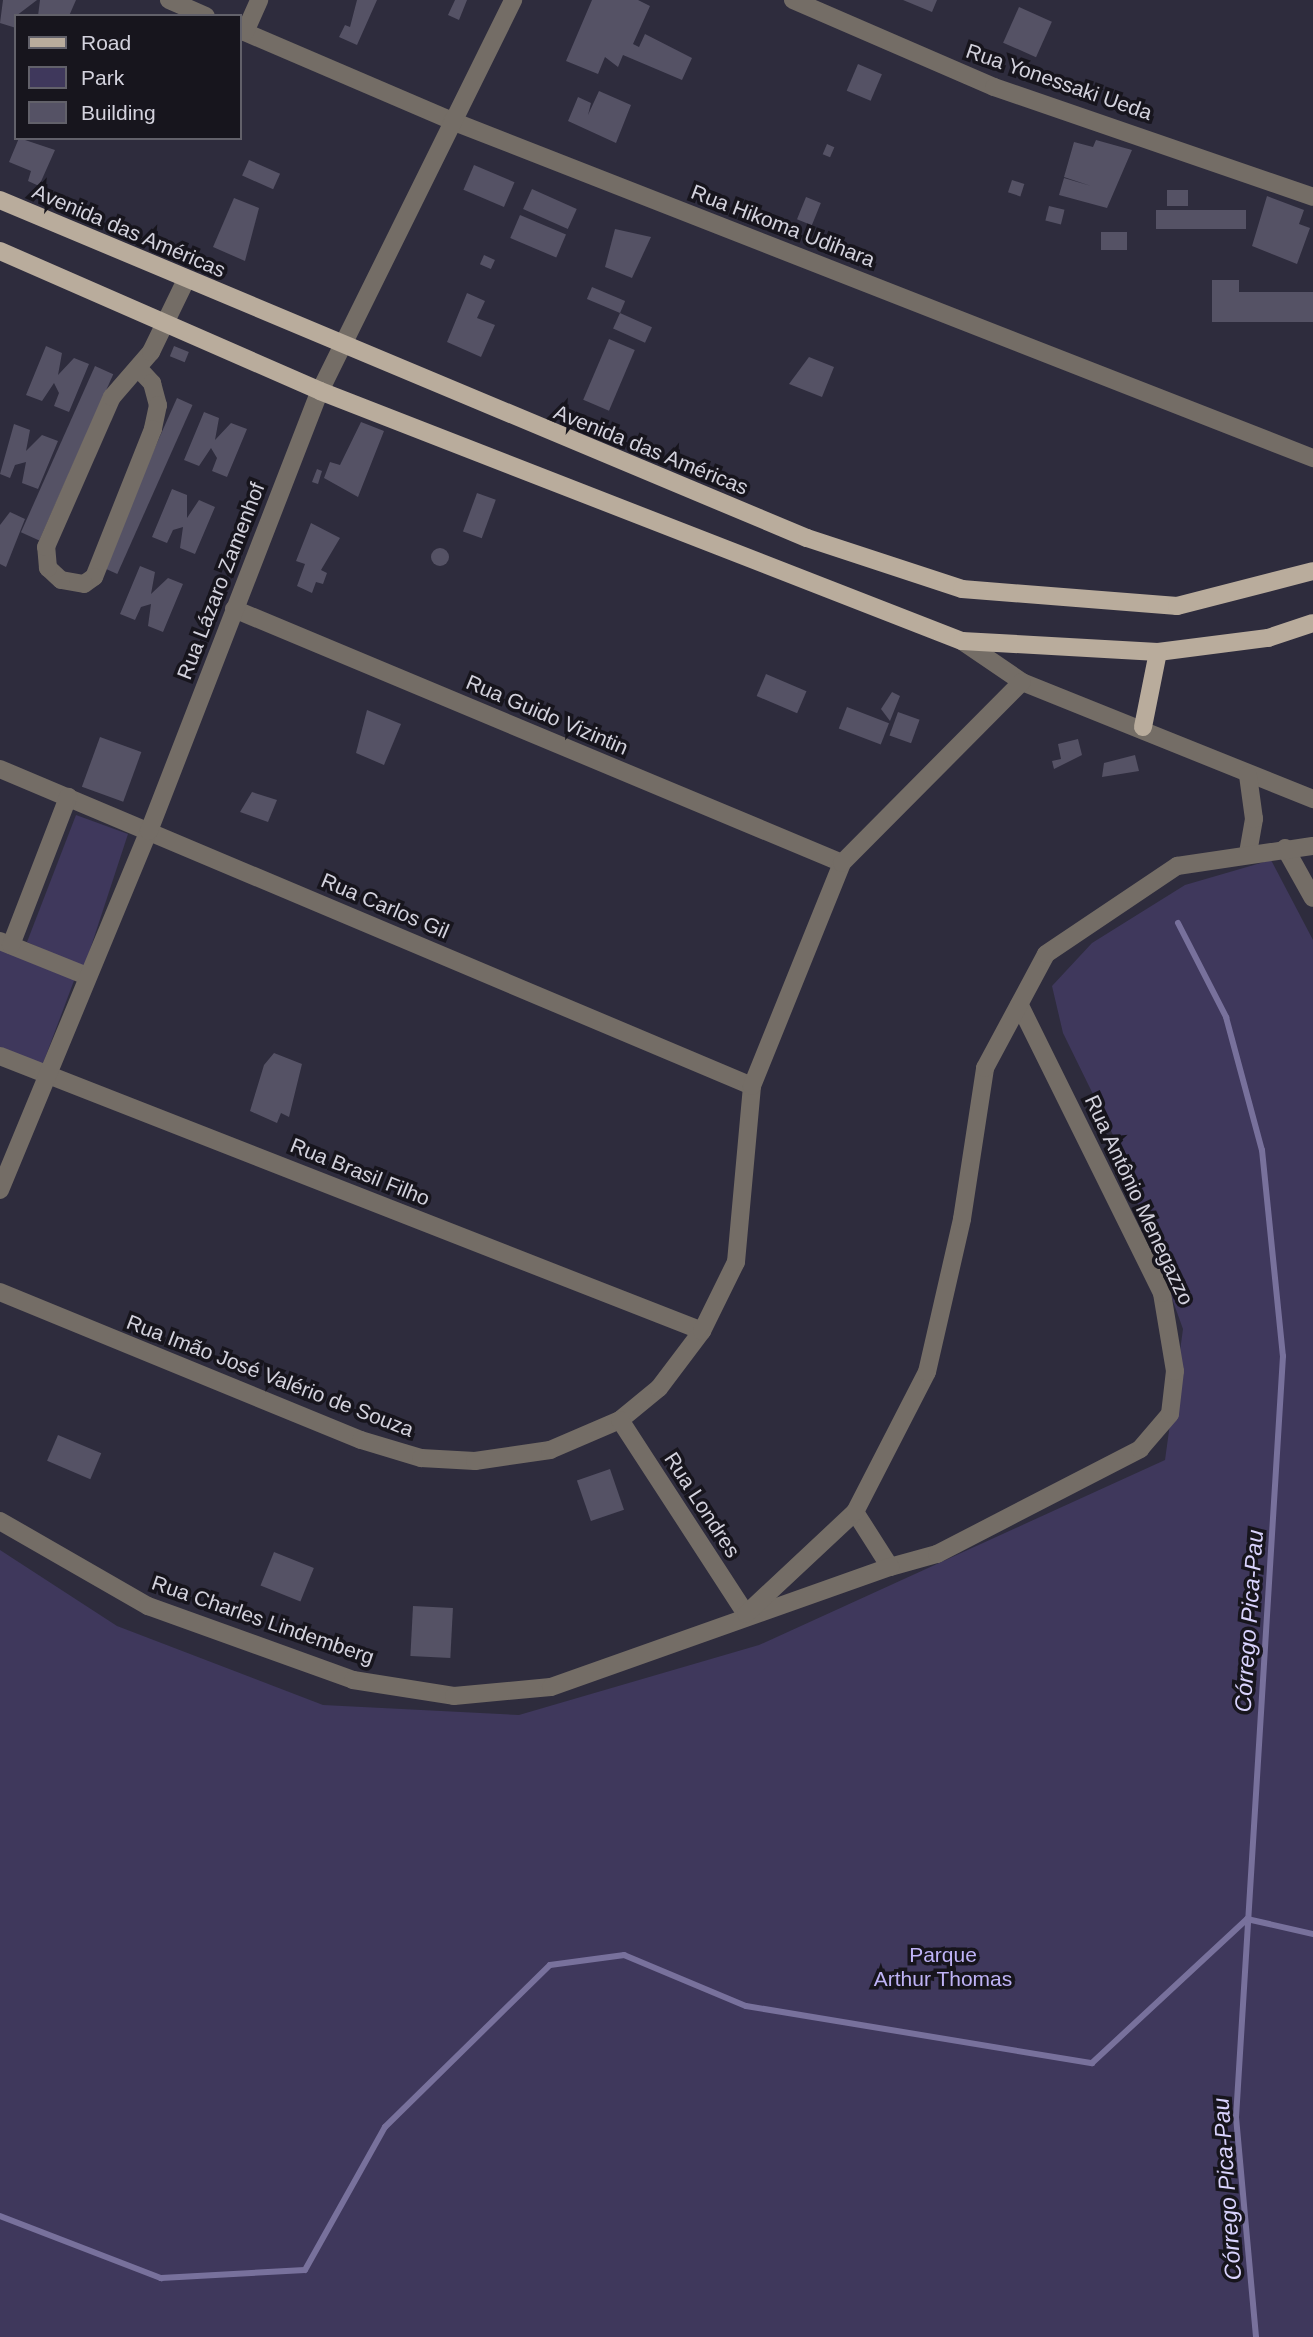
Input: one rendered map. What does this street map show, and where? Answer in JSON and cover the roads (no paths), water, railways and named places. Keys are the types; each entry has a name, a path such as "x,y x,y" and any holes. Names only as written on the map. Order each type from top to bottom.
{"main road":[{"name":"Avenida das Américas","path":"0,200 340,348 807,538 962,589 1177,606 1313,571"},
{"path":"0,251 320,391 962,641 1158,652 1268,638 1313,623"},
{"path":"1143,727 1158,652"}],"street":[{"path":"169,0 201,14"},
{"path":"242,31 259,0"},
{"name":"Rua Lázaro Zamenhof","path":"0,1190 149,831 320,391 513,0"},
{"name":"Rua Yonessaki Ueda","path":"793,0 994,87 1313,197"},
{"name":"Rua Hikoma Udihara","path":"242,31 452,121 1313,458"},
{"path":"138,368 152,383 158,405 153,429 94,577 85,584 61,580 48,568 46,547 112,397 138,368 168,324 186,280"},
{"name":"Rua Guido Vizintin","path":"234,609 842,863"},
{"path":"962,641 1022,682 1143,727 1248,775 1313,799"},
{"name":"Rua Imão José Valério de Souza","path":"0,1292 361,1440 421,1458 475,1461 550,1450 620,1420 659,1388 702,1331 736,1262 752,1086 842,863 1022,682"},
{"name":"Rua Carlos Gil","path":"0,769 752,1086"},
{"path":"1248,775 1254,819 1248,853"},
{"path":"68,797 6,943 87,976"},
{"name":"Rua Charles Lindemberg","path":"0,1521 148,1606 353,1680 454,1696 551,1687 746,1615 855,1512 927,1373 962,1219 985,1069 1046,954 1177,866 1248,853 1313,846"},
{"path":"1285,848 1313,898"},
{"name":"Rua Antônio Menegazzo","path":"746,1615 890,1567 1027,1512 1140,1449 1170,1414 1172,1332 1162,1293 1019,1004"},
{"name":"Rua Brasil Filho","path":"0,1056 702,1331"},
{"name":"Rua Londres","path":"620,1420 746,1615"},
{"path":"855,1512 890,1567"}],"waterway":[{"name":"Córrego Pica-Pau","path":"1178,923 1226,1017 1262,1150 1283,1356 1236,2117 1256,2337"},
{"path":"0,2216 161,2278 305,2270 385,2127 550,1965 624,1955 746,2006 1092,2063 1247,1919 1313,1934"}],"park label":[{"name":"Parque Arthur Thomas","path":"943,1967"}]}
